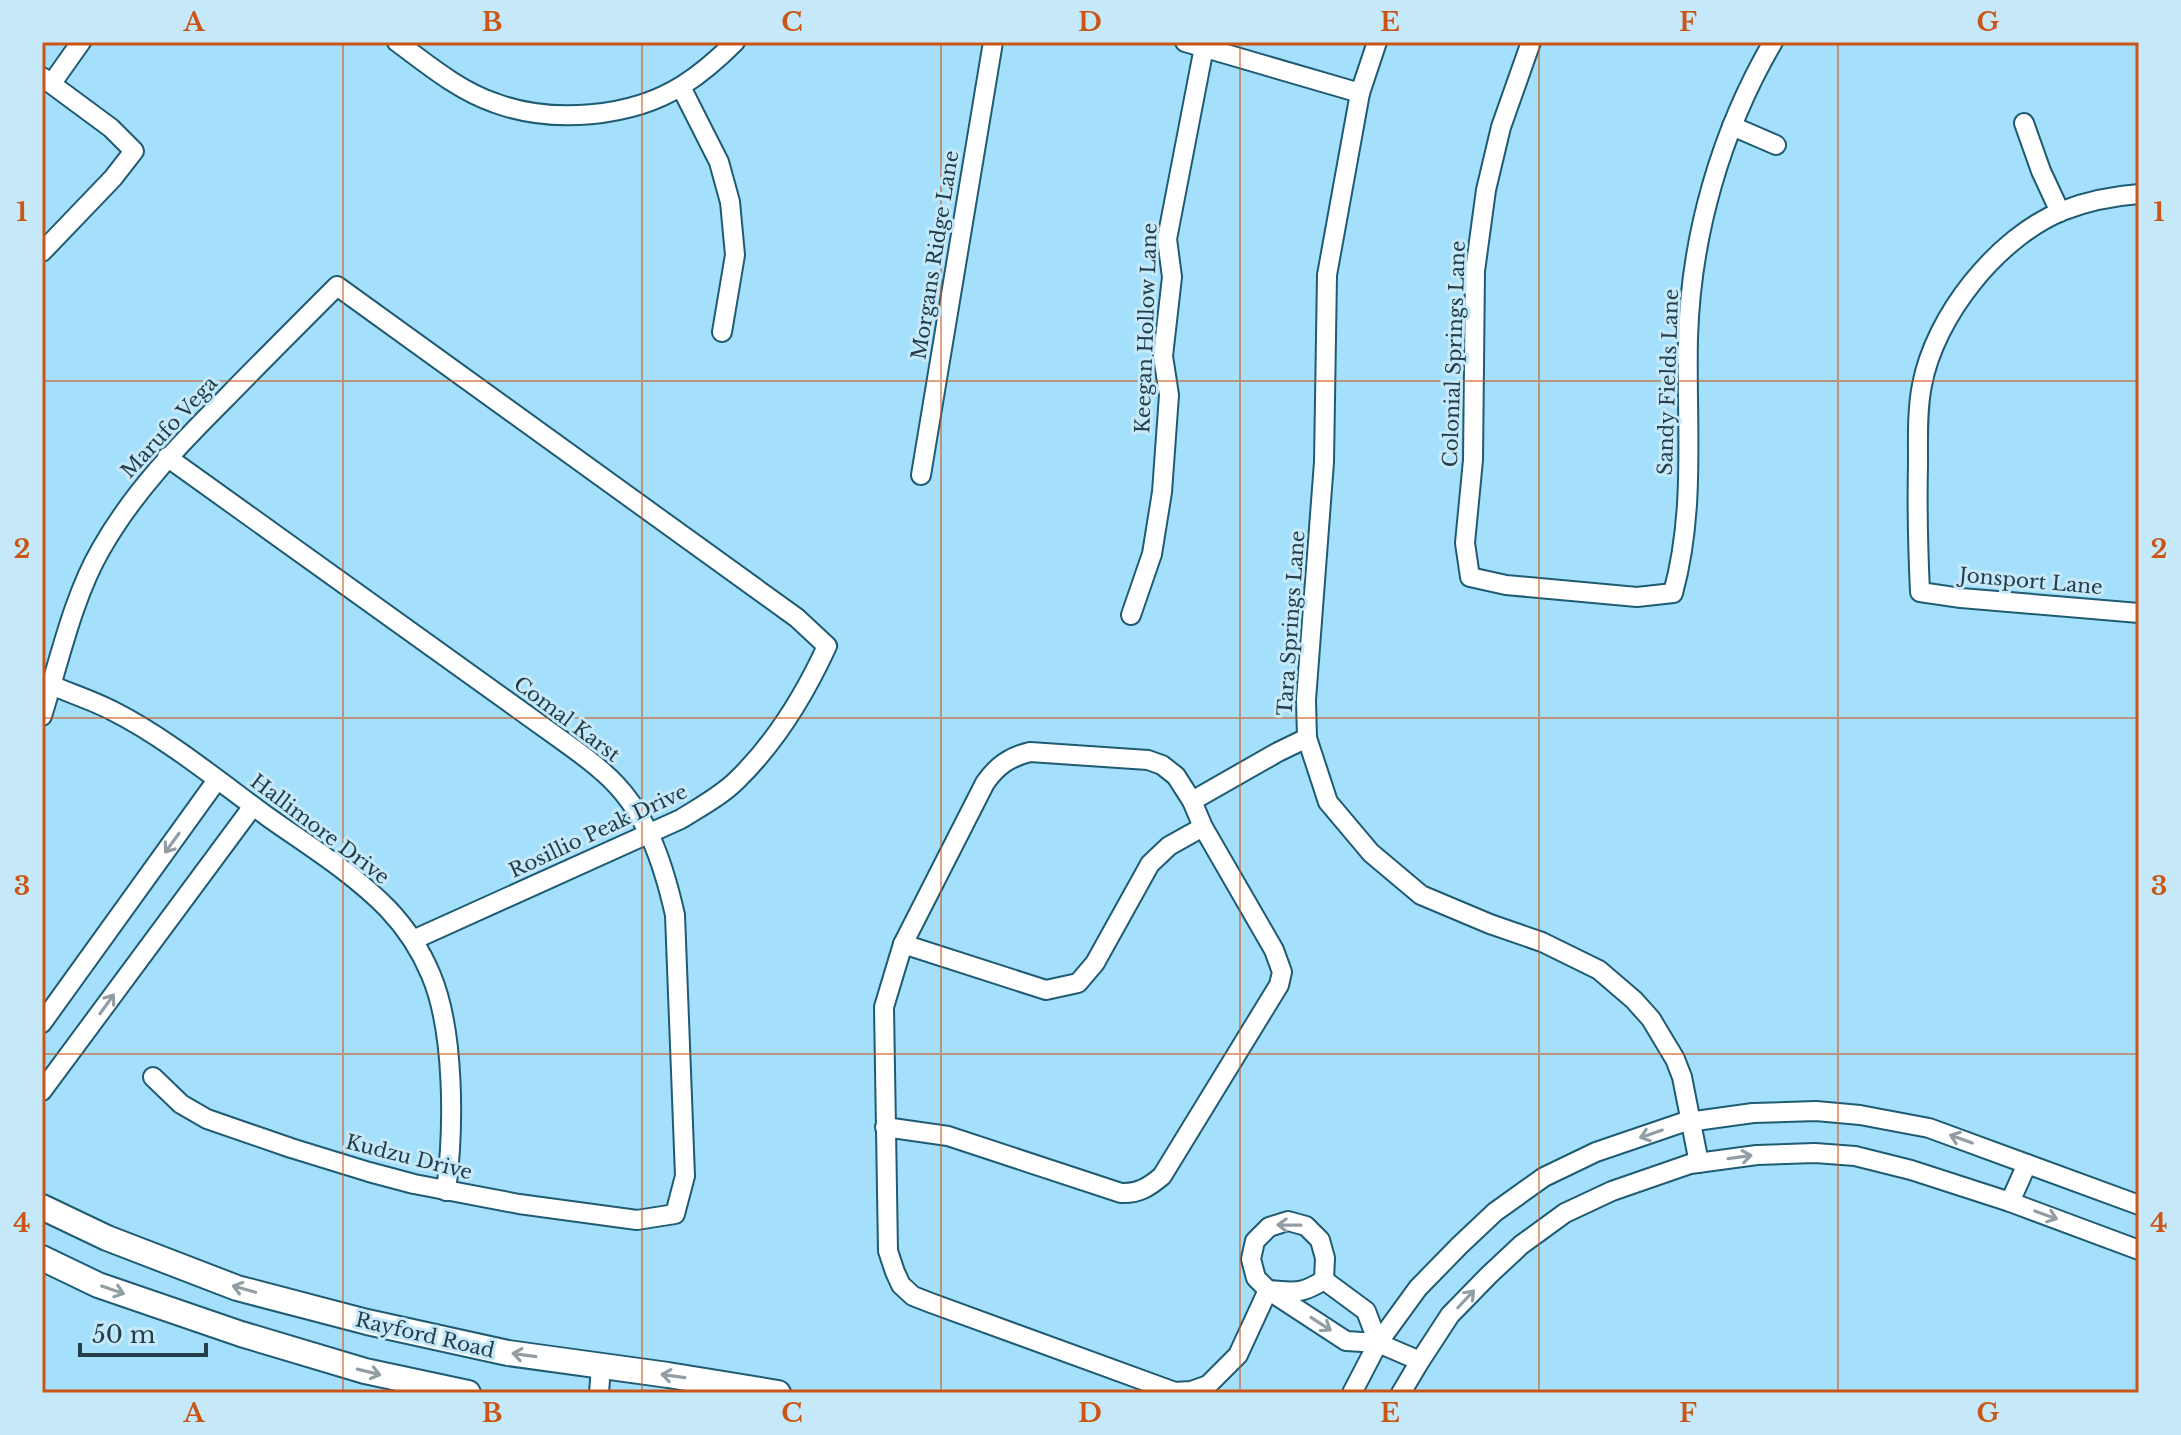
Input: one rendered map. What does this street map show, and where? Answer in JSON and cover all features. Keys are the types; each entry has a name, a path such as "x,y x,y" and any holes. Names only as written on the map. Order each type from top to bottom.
{"main road":[{"name":"Rayford Road","path":"42,1207 107,1238 237,1288 367,1322 508,1353 778,1393"},
{"path":"42,1258 98,1285 241,1334 365,1371 468,1393"}],"street":[{"path":"42,252 113,178 134,151 111,128 47,80 81,42"},
{"path":"397,42 450,80 493,103 528,112 588,116 632,106 681,87 735,42"},
{"name":"Morgans Ridge Lane","path":"921,475 993,42"},
{"name":"Tara Springs Lane","path":"1377,42 1360,93 1327,275 1324,462 1306,700 1307,738 1328,802 1371,853 1421,895 1542,942 1585,963 1599,970 1634,1000 1651,1019 1675,1059 1682,1077 1699,1163"},
{"name":"Colonial Springs Lane","path":"1531,42 1501,127 1486,190 1475,271 1473,460 1465,543 1470,577 1506,585 1637,597 1673,593"},
{"name":"Sandy Fields Lane","path":"1673,593 1682,561 1689,455 1688,337 1694,264 1704,212 1732,126 1753,76 1773,42"},
{"path":"1198,44 1360,93"},
{"name":"Keegan Hollow Lane","path":"1131,615 1152,554 1162,492 1169,395 1163,356 1172,277 1167,239 1198,44"},
{"path":"681,87 719,162 730,202 735,255 722,332"},
{"path":"2024,123 2060,212 2112,197 2139,194"},
{"path":"1732,126 1776,145"},
{"name":"Jonsport Lane","path":"2060,212 2034,226 2007,247 1966,288 1936,341 1922,385 1920,413 1917,543 1920,592 2139,613"},
{"name":"Marufo Vega","path":"42,716 67,630 100,551 133,498 167,457 337,286 797,618 827,646"},
{"name":"Comal Karst","path":"167,457 563,741 605,773 629,800 650,833 667,877 675,915 685,1176 675,1214"},
{"name":"Rosillio Peak Drive","path":"413,940 681,819 706,804 735,782 761,755 810,683 827,646"},
{"name":"Hallimore Drive","path":"51,685 113,711 154,735 360,883 389,910 413,940 431,976 443,1014 449,1067 452,1150 446,1191"},
{"path":"1192,801 1307,738"},
{"path":"885,1127 948,1136 1121,1193 1142,1191 1162,1176 1279,985 1282,972 1274,950 1203,827 1192,801 1176,776 1162,765 1148,760 1030,752 1013,756 996,768 985,783 903,944 884,1007 885,1127 888,1251 901,1285 913,1296 1175,1392 1208,1385 1238,1355 1268,1290"},
{"path":"42,1023 217,780"},
{"path":"43,1087 253,806"},
{"path":"903,944 1046,990 1078,983 1095,963 1150,864 1169,846 1203,827"},
{"name":"Kudzu Drive","path":"153,1077 181,1104 207,1119 369,1172 446,1191 519,1204 637,1220 675,1214"},
{"path":"1352,1393 1378,1343 1418,1288 1495,1212 1544,1177 1596,1152 1681,1123 1753,1113 1816,1111 1860,1115 1929,1128 2139,1205"},
{"path":"1401,1393 1450,1315 1521,1245 1565,1213 1612,1191 1699,1163 1757,1155 1815,1153 1855,1156 1911,1170 2010,1202 2139,1250"},
{"path":"2010,1202 2027,1164"},
{"path":"1324,1280 1325,1258 1320,1240 1306,1226 1288,1221 1269,1227 1255,1241 1251,1259 1256,1278 1268,1290 1346,1341 1378,1343 1420,1361"},
{"path":"1324,1280 1366,1311 1378,1343"},
{"path":"1268,1290 1295,1293 1310,1289 1324,1280"},
{"path":"599,1393 601,1366"}]}
